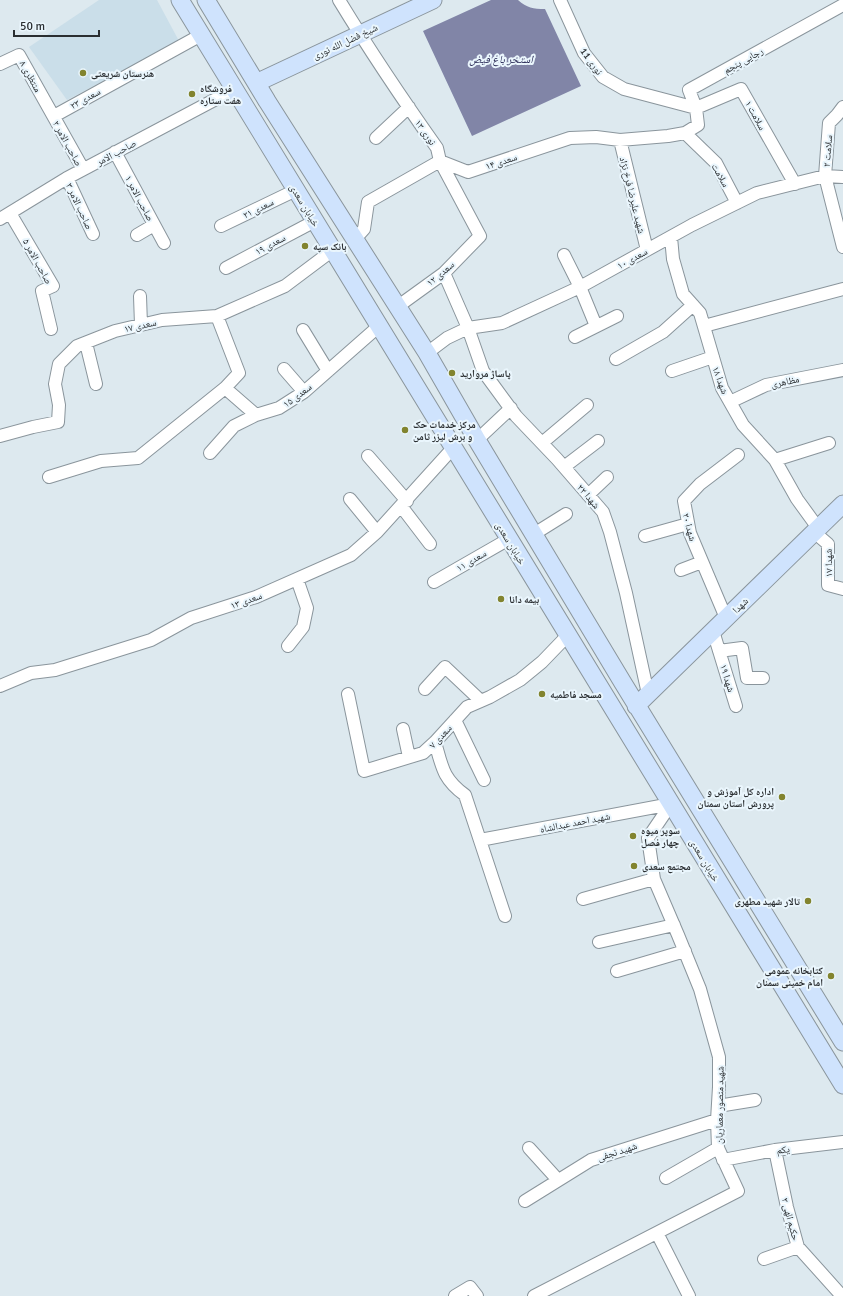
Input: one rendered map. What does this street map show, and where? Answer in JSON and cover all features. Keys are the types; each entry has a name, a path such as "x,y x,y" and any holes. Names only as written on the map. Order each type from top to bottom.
{"main road":[{"name":"خیابان سعدی","path":"180,0 843,1085"},
{"name":"شیخ فضل الله نوری","path":"256,83 433,0"},
{"path":"192,20 208,4 439,375 534,534 642,700 843,1042"},
{"path":"417,388 427,388 431,386 439,375"},
{"path":"431,411 432,406 437,399 441,397 452,398"},
{"name":"شهدا","path":"642,700 843,504"}],"street":[{"name":"نوری ۱۳","path":"339,0 359,34 438,148 440,162 480,236"},
{"name":"نوری 11","path":"560,0 584,53 603,77 624,89 696,108"},
{"name":"رجایی پنجم","path":"685,133 698,125 696,108 689,90 843,5"},
{"name":"سعدی ۲۳","path":"54,116 201,35"},
{"name":"منتظری ۸","path":"0,64 19,55 54,116"},
{"name":"صاحب الامر","path":"0,219 83,169 234,89"},
{"name":"سلامت ۱","path":"696,108 741,90 795,184"},
{"path":"376,138 409,107"},
{"name":"سلامت ۲","path":"843,107 837,116 829,123 825,176 843,247"},
{"name":"صاحب الامر ۲","path":"54,116 83,169"},
{"name":"سعدی ۱۴","path":"440,162 468,172 570,138 596,137 620,140 685,133"},
{"name":"سلامت","path":"685,133 716,163 737,203"},
{"name":"شهید علیرضا فرخ نژاد","path":"620,140 647,250"},
{"name":"صاحب الامر ۱","path":"115,152 164,243"},
{"path":"355,240 364,229 368,202 440,162"},
{"name":"سعدی ۱۰","path":"426,354 447,338 468,328 502,323 580,287 671,237 756,193 825,176 843,177"},
{"name":"صاحب الامر ۳","path":"67,178 93,234"},
{"name":"سعدی ۲۱","path":"221,226 296,190"},
{"name":"صاحب الامر ۵","path":"10,213 53,286 42,291 51,329"},
{"name":"سعدی ۱۹","path":"226,268 315,221"},
{"path":"137,235 154,225"},
{"name":"سعدی ۱۲","path":"397,307 444,273 480,236"},
{"name":"شهدا ۱۸","path":"671,237 673,259 683,294 700,313 722,388 743,425 775,460 816,530"},
{"name":"سعدی ۱۷","path":"0,436 58,422 59,405 55,384 59,364 77,346 115,331 162,320 217,316 285,286 333,250"},
{"path":"564,255 580,287 596,326"},
{"name":"شهدا ۲۲","path":"444,273 468,328 483,371 511,408 603,512 610,532 626,593 642,700"},
{"path":"704,326 843,289"},
{"path":"140,296 141,325"},
{"path":"616,359 663,332 693,305"},
{"path":"49,477 101,461 138,458 224,388 238,374 217,316"},
{"path":"574,336 617,316"},
{"name":"سعدی ۱۵","path":"210,453 234,426 256,415 280,408 304,392 379,326"},
{"path":"303,330 328,371"},
{"path":"86,343 96,384"},
{"path":"672,371 713,357"},
{"path":"284,369 304,392"},
{"name":"مظاهری","path":"730,402 766,385 843,370"},
{"path":"224,388 256,415"},
{"path":"542,443 588,405"},
{"path":"477,440 511,408"},
{"path":"564,467 598,441"},
{"path":"775,460 829,443"},
{"name":"سعدی ۱۳","path":"0,686 31,673 55,670 151,640 191,618 256,597 351,555 377,532 453,448"},
{"path":"368,456 404,503 430,544"},
{"name":"شهدا ۲۰","path":"726,618 690,533 684,501 700,484 738,456"},
{"path":"588,495 607,477"},
{"path":"350,499 377,532"},
{"path":"534,534 566,514"},
{"path":"645,536 688,524"},
{"name":"شهدا ۱۷","path":"816,530 828,544 828,585 843,590"},
{"name":"سعدی ۱۱","path":"434,582 509,539"},
{"path":"681,570 702,562"},
{"path":"288,646 303,627 307,608 297,579"},
{"name":"شهدا ۱۹","path":"713,631 736,706"},
{"name":"سعدی ۷","path":"348,694 364,771 423,753 467,707 520,680 542,662 568,635"},
{"name":"شهدا ۱۹","path":"719,651 742,648 747,678 764,678"},
{"path":"425,689 445,667 481,701"},
{"path":"455,720 484,780"},
{"path":"403,730 409,757"},
{"path":"435,742 445,775 456,789 465,795 505,916"},
{"name":"شهید احمد عبدالشاه","path":"480,840 671,804"},
{"name":"شهید منصور معماریان","path":"534,1296 738,1191 718,1148 717,1120 719,1057 700,989 654,880 648,838 671,804"},
{"path":"582,899 654,880"},
{"path":"599,942 674,925"},
{"path":"617,971 685,952"},
{"path":"718,1106 755,1100"},
{"name":"شهید نجفی","path":"525,1201 591,1160 717,1120"},
{"name":"یکم","path":"723,1160 775,1150 843,1142"},
{"path":"529,1148 558,1180"},
{"path":"666,1178 718,1148"},
{"name":"حکیم الهی ۲","path":"775,1150 787,1207 798,1247 842,1296"},
{"path":"657,1233 689,1296"},
{"path":"764,1259 798,1247"},
{"path":"455,1296 470,1287 477,1296"}],"shaded area":[{"name":"هنرستان شریعتی","path":"99,0 157,0 179,41 67,100 29,47"}],"water":[{"name":"استخر باغ فیض","path":"491,0 518,0 530,8 545,9 581,86 472,136 423,31"}],"place":[{"name":"هنرستان شریعتی","path":"83,73"},
{"name":"فروشگاه هفت ستاره","path":"192,94"},
{"name":"بانک سپه","path":"305,246"},
{"name":"پاساژ مروارید","path":"452,373"},
{"name":"مرکز خدمات حک و برش لیزر ثامن","path":"405,430"},
{"name":"بیمه دانا","path":"501,599"},
{"name":"مسجد فاطمیه","path":"542,694"},
{"name":"اداره کل آموزش و پرورش استان سمنان","path":"782,797"},
{"name":"سوپر میوه چهار فصل","path":"633,836"},
{"name":"مجتمع سعدی","path":"634,866"},
{"name":"تالار شهید مطهری","path":"808,901"},
{"name":"کتابخانه عمومی امام خمینی سمنان","path":"831,976"}]}
